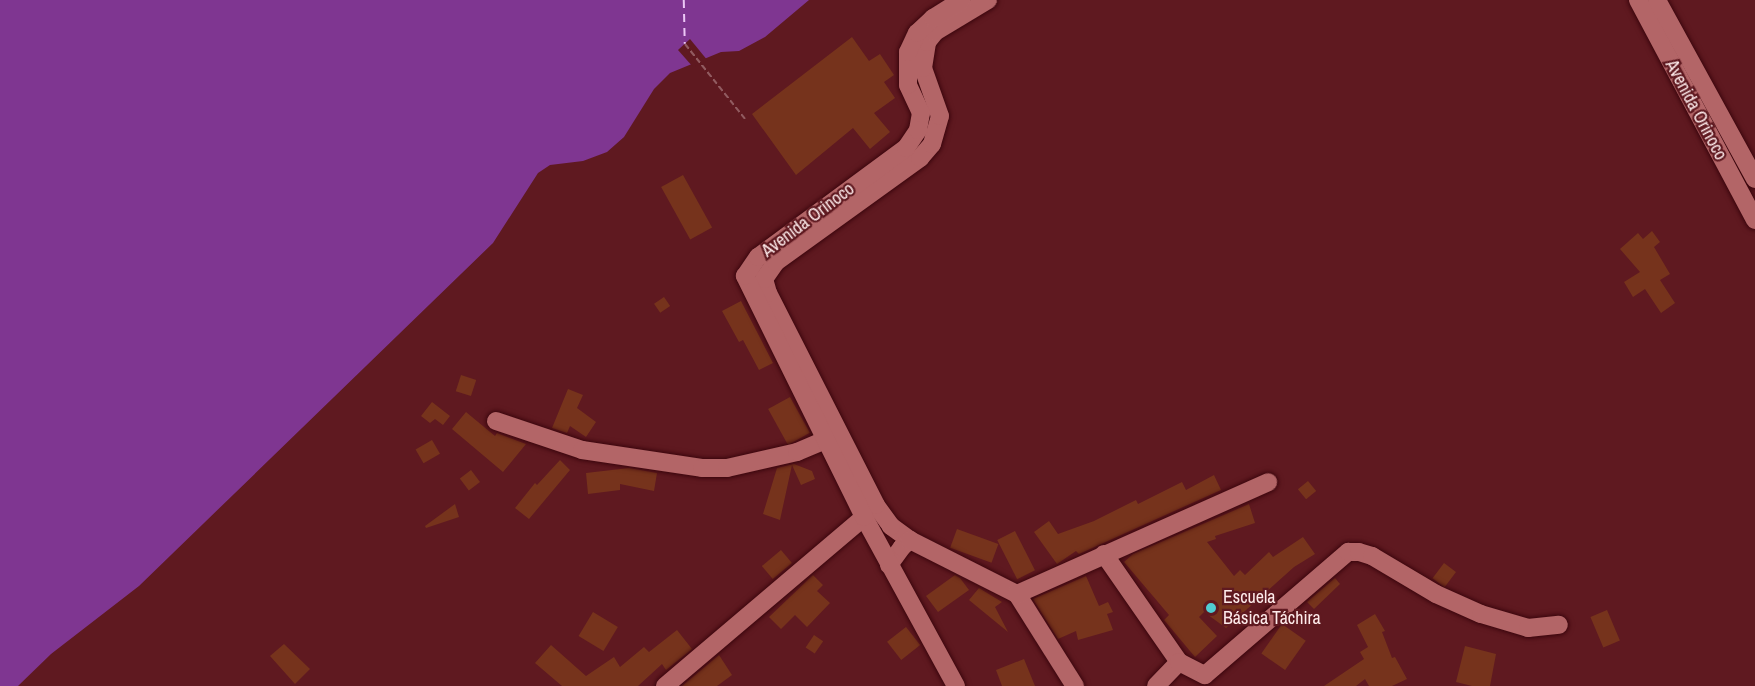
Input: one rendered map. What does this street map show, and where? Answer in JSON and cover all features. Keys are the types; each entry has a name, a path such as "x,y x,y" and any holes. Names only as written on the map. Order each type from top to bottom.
{"street":[{"name":"Avenida Orinoco","path":"956,686 864,517 745,276 758,257 906,148 918,130 921,113 908,85 908,52 917,33 933,18 962,0"},
{"name":"Avenida Orinoco","path":"988,0 935,32 927,42 923,68 940,116 932,144 920,158 776,262 764,279 768,292 876,505 891,526 910,540 1017,594"},
{"name":"Avenida Orinoco","path":"1638,0 1755,220"},
{"name":"Avenida Orinoco","path":"1657,0 1755,179"},
{"path":"496,421 582,450 702,468 727,468 797,452 826,439"},
{"path":"1075,686 1017,594 1268,482"},
{"path":"665,686 864,517"},
{"path":"890,565 902,547 910,540"},
{"path":"1104,554 1179,662 1205,675 1348,552 1359,552 1372,556 1436,594 1481,614 1528,628 1559,625"},
{"path":"1156,686 1179,662"}],"path":[{"path":"685,44 745,119"}],"shaded area":[{"path":"0,0 809,0 765,37 739,51 721,52 670,73 654,89 624,137 607,152 583,161 550,165 538,173 493,243 139,586 51,654 18,686 0,686"}],"pier":[{"path":"690,39 708,61 693,67 678,50"}],"building":[{"path":"852,37 869,61 880,54 894,75 884,82 895,98 874,113 890,132 870,149 853,128 796,175 752,114"},
{"path":"683,175 712,227 690,240 661,187"},
{"path":"1652,231 1660,242 1654,247 1670,274 1660,280 1675,303 1661,313 1645,289 1633,297 1624,282 1640,272 1620,249 1638,233 1643,239"},
{"path":"664,297 670,306 660,313 654,304"},
{"path":"741,301 773,363 759,370 743,340 739,342 722,311"},
{"path":"461,375 476,380 471,396 456,391"},
{"path":"568,389 583,395 577,408 596,422 586,437 570,426 567,433 552,428"},
{"path":"790,397 810,433 788,445 768,409"},
{"path":"432,402 450,416 443,425 435,419 430,423 421,416"},
{"path":"466,412 495,436 497,433 526,444 503,472 452,429"},
{"path":"432,440 440,454 424,463 416,450"},
{"path":"560,460 570,470 529,519 515,508 535,483 537,485"},
{"path":"794,464 812,471 815,479 801,485 792,465 780,520 763,514 777,468"},
{"path":"629,468 657,473 654,491 620,484 620,490 588,494 586,473"},
{"path":"471,470 480,482 469,490 460,478"},
{"path":"1214,475 1221,490 1079,554 1076,551 1057,564 1034,532 1049,521 1058,534 1094,521 1136,500 1138,504 1182,482 1186,490"},
{"path":"1308,481 1316,491 1306,499 1298,489"},
{"path":"455,504 459,517 426,528 425,526"},
{"path":"1249,504 1255,523 1215,536 1216,539 1207,542 1234,576 1240,570 1245,575 1269,552 1273,557 1303,537 1315,554 1294,567 1226,628 1204,612 1199,617 1217,636 1195,657 1164,620 1169,615 1124,562 1133,554"},
{"path":"957,529 998,544 992,563 950,548"},
{"path":"1015,531 1035,570 1017,579 997,540"},
{"path":"781,550 792,563 773,579 762,566"},
{"path":"1444,563 1456,572 1445,587 1433,578"},
{"path":"813,575 823,585 817,591 830,603 807,627 795,615 781,629 769,617"},
{"path":"955,575 969,590 938,612 926,596"},
{"path":"1086,576 1099,606 1108,602 1113,612 1107,614 1113,630 1078,640 1076,631 1058,639 1033,599"},
{"path":"1335,578 1340,584 1314,609 1307,602"},
{"path":"979,588 1002,602 995,607 1008,632 969,600"},
{"path":"1607,610 1620,640 1603,647 1590,617"},
{"path":"593,612 618,627 603,651 579,636"},
{"path":"1375,614 1385,631 1382,632 1392,658 1395,657 1407,679 1392,686 1369,686 1365,679 1356,686 1324,686 1364,659 1360,652 1368,647 1357,625"},
{"path":"1282,624 1306,641 1285,670 1261,653"},
{"path":"906,627 920,645 901,660 887,642"},
{"path":"677,630 692,649 666,670 662,664 638,686 562,686 535,663 551,645 586,676 614,657 620,667 644,647 649,652"},
{"path":"814,635 823,641 815,654 806,647"},
{"path":"284,644 310,669 295,684 270,656"},
{"path":"1465,646 1496,654 1490,686 1472,686 1456,682"},
{"path":"719,655 732,675 717,686 682,686"},
{"path":"1024,659 1035,686 1002,686 996,670"}],"ferry route":[{"path":"684,0 685,44"}],"place":[{"name":"Escuela Básica Táchira","path":"1211,608"}]}
